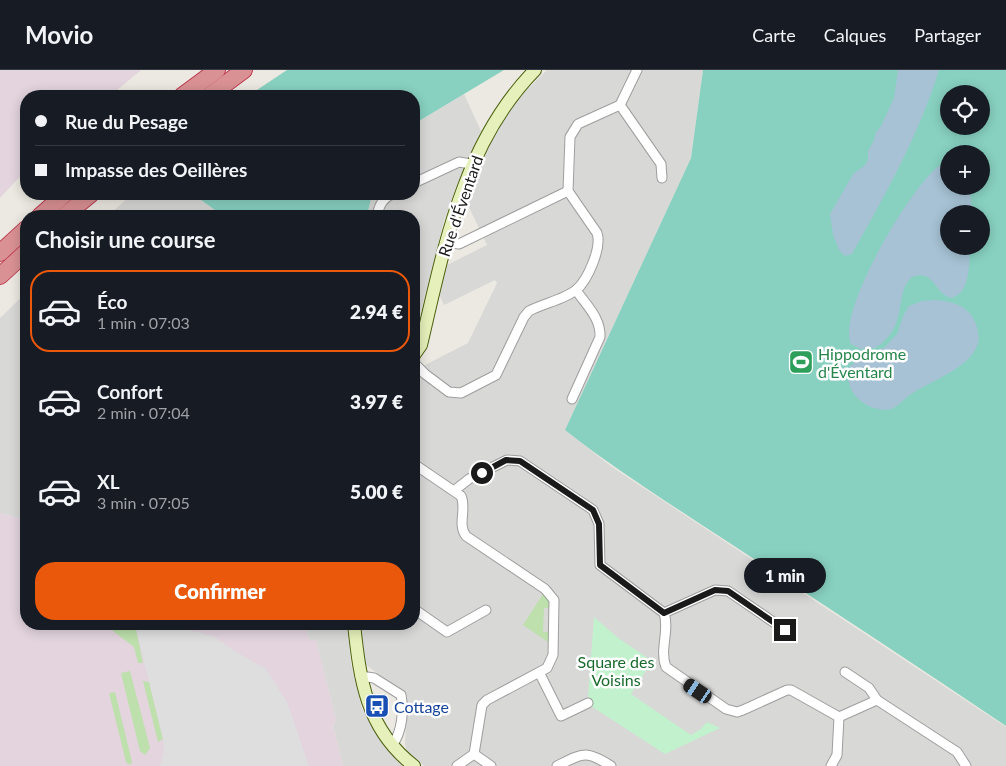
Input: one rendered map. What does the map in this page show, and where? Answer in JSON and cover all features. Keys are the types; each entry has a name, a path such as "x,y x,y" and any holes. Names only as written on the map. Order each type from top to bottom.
{"highway":[{"path":"190,90 217,70"},
{"path":"217,90 244,70"},
{"path":"47,210 58,200"},
{"path":"71,210 84,200"},
{"path":"0,254 20,235"},
{"path":"0,276 20,258"}],"street":[{"name":"Rue d'Éventard","path":"420,345 446,242 472,164 487,133 506,103 535,70"},
{"path":"420,370 449,392 460,393 496,375 529,311 576,290 599,249 600,240 568,191 570,137 573,129 605,110 620,105 637,70"},
{"path":"620,105 661,164 662,178"},
{"path":"420,180 458,162 472,164"},
{"path":"446,242 459,244 568,191"},
{"path":"572,399 600,337 596,317 576,290"},
{"path":"455,490 469,479 506,460 520,461 593,510 599,524 600,565 664,613 666,623 664,657 666,667 726,709 737,712 787,690 791,690 839,717"},
{"path":"420,468 455,490 464,501 462,526 466,536 551,594 555,608 553,655 547,668 540,674 487,700 482,705 474,754 457,766"},
{"path":"664,613 721,589 728,591 785,630"},
{"path":"420,613 447,632 486,610"},
{"path":"355,630 360,676 368,703 379,729 414,766"},
{"path":"845,672 869,688 877,700 957,752 966,766"},
{"path":"540,674 561,716 588,703"},
{"path":"360,676 374,678 400,695 403,705 400,728 393,744"},
{"path":"839,717 877,700"},
{"path":"831,766 836,755 839,717"},
{"path":"474,754 492,766"},
{"path":"557,766 585,754 594,755 611,766"}],"shaded area":[{"path":"0,70 141,70 117,90 20,90 20,176 0,198"},
{"path":"287,70 504,70 420,120 420,90 257,90"},
{"path":"547,70 703,70 691,158 565,430 612,467 1006,727 1006,766 424,766 407,751 405,745 407,696 364,663 361,630 420,630 420,372 425,365 468,343 497,283 495,280 444,305 438,292 445,266 487,245 466,201 492,139 516,101"},
{"name":"Hippodrome d'Éventard","path":"703,70 1006,70 1006,726 645,488 565,430 691,158"},
{"path":"898,70 939,70 922,118 877,210 852,254 845,256 839,250 833,235 830,214 853,174 864,166 868,160 868,151 894,98"},
{"path":"464,94 481,131 457,184 444,221 420,310 420,210 368,210 371,200 420,200 420,120"},
{"path":"940,166 940,195 970,195 971,205 940,205 940,255 970,255 968,277 965,285 957,296 950,298 925,276 912,277 906,284 903,292 897,321 886,340 875,348 861,349 851,344 849,328 854,305 879,250 911,198 927,178"},
{"path":"125,200 201,200 215,210 115,210"},
{"path":"201,200 371,200 368,210 215,210"},
{"path":"20,299 20,518 0,513 0,318"},
{"path":"936,300 961,306 971,315 978,330 979,339 976,349 970,357 951,372 911,394 892,409 874,408 859,399 849,384 850,366 861,357 885,347 897,334 909,306 922,301"},
{"path":"0,513 20,518 20,630 306,630 309,640 316,640 336,720 333,725 343,766 0,766"},
{"path":"136,630 189,630 215,637 231,649 266,669 287,702 309,766 160,766 164,750"},
{"path":"306,630 348,630 351,664 362,709 382,742 405,766 343,766 333,725 336,720 316,641 309,640"}],"green space":[{"path":"543,594 549,601 550,608 544,608 543,632 549,632 548,642 523,625"},
{"name":"Square des Voisins","path":"594,617 617,637 652,661 631,694 691,735 701,729 707,722 720,728 665,754 591,706 588,697"},
{"path":"136,630 143,663 138,663 134,647 113,631"},
{"path":"130,671 150,748 145,755 140,751 121,673"},
{"path":"143,681 149,682 163,739 158,742"},
{"path":"115,692 132,762 130,765 126,762 109,693"}],"place":[{"name":"Hippodrome d'Éventard","path":"801,362"},
{"name":"Cottage","path":"377,706"}],"route":[{"path":"482,473 506,460 520,461 588,506 593,510 598,519 598,562 603,570 660,608 664,613 721,589 728,591 785,630"}]}
